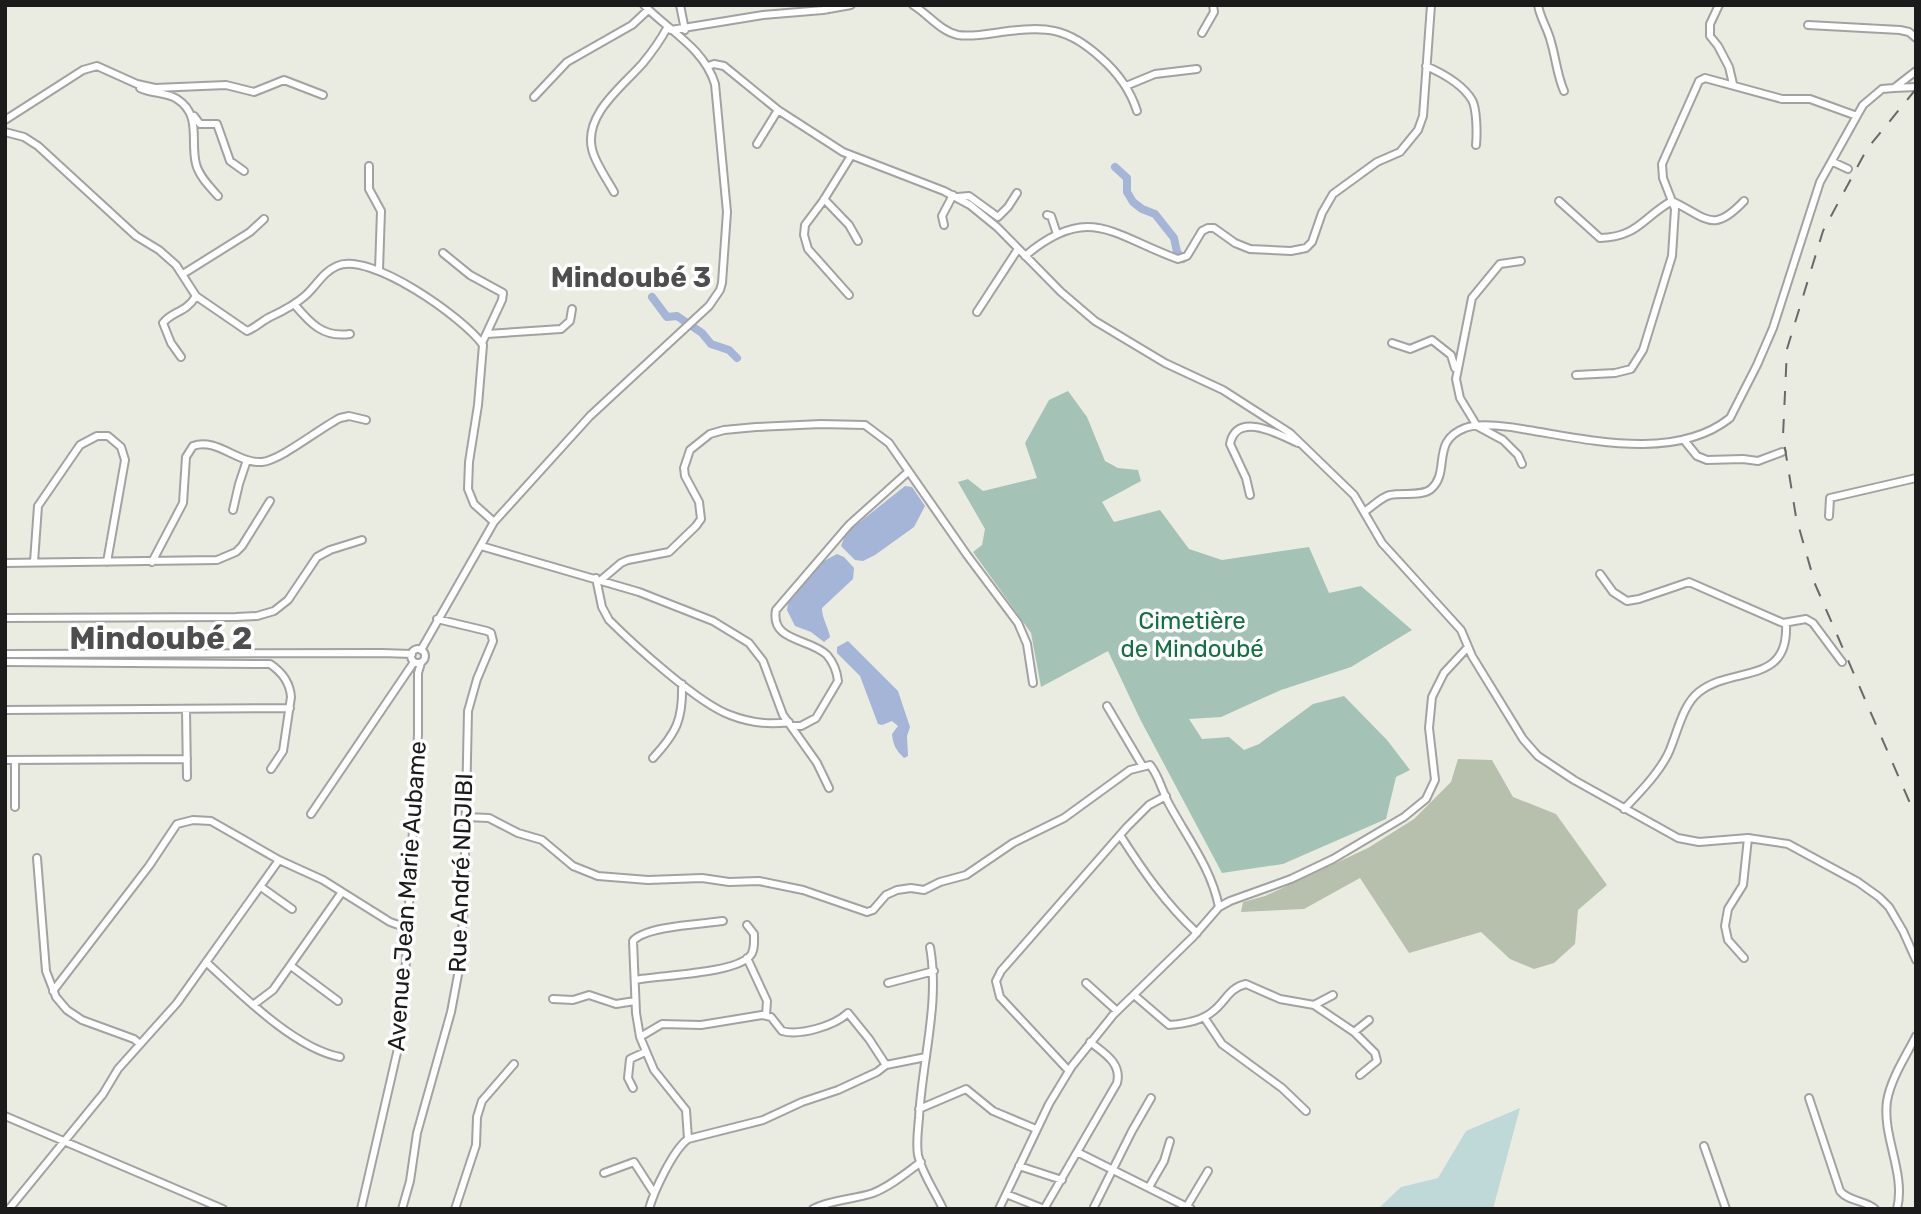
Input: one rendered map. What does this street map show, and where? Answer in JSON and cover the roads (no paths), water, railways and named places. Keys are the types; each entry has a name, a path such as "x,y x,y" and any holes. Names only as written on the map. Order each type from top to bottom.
{"street":[{"path":"680,5 685,30"},
{"path":"669,29 685,30 763,15 851,5"},
{"path":"913,5 943,29 958,35 1036,30 1068,33 1096,54 1126,86 1137,111"},
{"path":"1202,33 1214,12 1213,5"},
{"path":"1025,256 1046,239 1082,228 1110,229 1178,259 1187,256 1202,231 1208,228 1214,228 1235,243 1250,249 1291,251 1306,248 1312,242 1322,213 1333,194 1377,162 1400,152 1418,130 1423,116 1431,5"},
{"path":"1538,5 1549,33 1556,57 1558,78 1564,91"},
{"path":"1719,5 1710,24 1710,36 1729,67 1733,84"},
{"path":"311,814 417,650 421,650 494,522 590,416 709,306 720,290 727,212 717,93 708,66 694,49 646,7 632,25 567,62 534,97"},
{"path":"1808,25 1900,30 1909,32 1916,38"},
{"path":"614,192 593,153 591,142 594,126 601,110 669,29"},
{"path":"5,120 86,68 97,66 137,84 161,89 226,85 254,92 284,80 323,95"},
{"path":"708,66 724,66 778,110 829,145 955,196 982,214 1095,321 1166,363 1223,390 1283,428 1354,495 1382,543 1461,630 1530,749 1574,780 1687,841 1748,838 1788,844 1869,890 1889,907 1915,957"},
{"path":"1426,66 1444,75 1472,100 1477,128 1476,145"},
{"path":"1126,86 1155,74 1197,69"},
{"path":"1894,88 1916,71"},
{"path":"1576,376 1632,369 1643,350 1672,256 1676,219 1663,178 1662,164 1696,84 1702,78 1782,99 1810,99 1857,116"},
{"path":"137,84 147,92 176,99 200,124 217,124 230,161 244,171"},
{"path":"1364,513 1386,495 1431,490 1439,478 1441,456 1450,438 1464,428 1515,428 1632,444 1684,440 1723,424 1734,411 1773,328 1820,182 1857,116 1871,96 1882,89 1916,88"},
{"path":"757,144 778,110"},
{"path":"190,113 196,166 218,196"},
{"path":"5,132 24,137 38,146 136,236 159,250 183,274 197,296 247,331 294,304 335,267 353,262 379,270 446,311 482,343"},
{"path":"849,295 813,255 806,243 805,225 851,156"},
{"path":"1833,162 1848,169"},
{"path":"369,166 369,189 381,211 379,270"},
{"path":"955,196 969,196 998,217 1017,193"},
{"path":"944,225 942,216 955,196"},
{"path":"824,200 849,225 858,241"},
{"path":"1559,201 1595,235 1612,238 1635,230 1653,212 1672,201"},
{"path":"1672,201 1704,218 1719,221 1725,219 1744,201"},
{"path":"1047,215 1051,216 1057,234"},
{"path":"183,274 250,232 264,219"},
{"path":"977,312 1018,249"},
{"path":"443,253 470,275 503,293 482,343 478,405 469,462 470,496 478,509 494,522"},
{"path":"1455,373 1472,298 1500,264 1521,261"},
{"path":"181,357 171,343 163,323 165,319 188,308 197,296"},
{"path":"294,304 312,325 320,330 339,336 350,334"},
{"path":"487,334 561,329 570,321 572,309"},
{"path":"1392,343 1410,349 1429,340 1435,341 1451,355 1460,398 1477,426 1503,440 1518,455 1522,464"},
{"path":"152,562 183,503 186,457 193,446 207,444 247,460 260,462 272,459 342,417 366,420"},
{"path":"598,579 621,563 669,552 696,526 701,519 701,510 685,475 685,458 690,450 716,432 756,427 865,425 889,443 1018,623 1027,644 1033,683"},
{"path":"1250,495 1246,478 1230,444 1234,435 1241,429 1258,426 1303,446"},
{"path":"34,562 38,506 79,445 97,436 107,436 121,447 125,460 107,562"},
{"path":"1684,440 1697,456 1707,460 1758,461 1782,453"},
{"path":"233,510 247,460"},
{"path":"598,579 602,607 609,620 682,684 729,715 755,722 801,726 816,718 838,681 834,666 825,653 780,631 776,623 776,610 849,525 908,472"},
{"path":"1829,516 1830,498 1916,478"},
{"path":"5,563 217,561 242,546 270,501"},
{"path":"5,618 236,617 266,614 285,603 317,557 362,540"},
{"path":"481,546 639,592 713,621 749,643 763,662 776,700 817,763 829,788"},
{"path":"1600,574 1613,592 1626,601 1689,582 1786,624 1806,619 1813,624 1842,662"},
{"name":"Rue André NDJIBI","path":"402,1209 410,1181 417,1133 458,979 463,938 468,711 493,637 487,631 438,619"},
{"path":"1624,809 1667,755 1692,698 1711,684 1753,673 1773,663 1782,654 1787,641 1786,624"},
{"path":"999,1209 1036,1129 1069,1071 1090,1042 1116,1011 1197,933 1219,907 1333,859 1421,804 1432,790 1435,780 1429,728 1432,697 1444,673 1468,646"},
{"name":"Avenue Jean Marie Aubame","path":"361,1209 400,1044 398,1028 402,1006 418,734 418,673 413,658 425,656 421,650"},
{"path":"5,654 413,658"},
{"path":"5,662 265,663 276,668 291,690 283,751 271,769"},
{"path":"653,758 678,727 683,701 682,684"},
{"path":"1107,706 1142,765"},
{"path":"5,710 290,708"},
{"path":"186,709 187,778"},
{"path":"5,760 187,759"},
{"path":"15,760 15,807"},
{"path":"466,817 489,818 518,833 542,840 573,866 598,876 648,880 704,878 729,882 759,881 803,890 862,911 870,911 886,895 897,890 924,890 940,882 966,876 1013,843 1064,818 1130,770 1150,765 1209,873 1219,907"},
{"path":"1069,1071 1000,997 996,981 1001,971 1120,835 1149,805 1166,796"},
{"path":"53,991 159,852 177,824 193,820 211,821 342,892 390,922 407,928"},
{"path":"1120,835 1146,876 1173,910 1197,933"},
{"path":"1744,958 1728,940 1725,926 1728,909 1743,885 1748,838"},
{"path":"37,858 46,971 53,991 74,1015 134,1039 140,1044"},
{"path":"9,1209 103,1094 118,1069 177,1003 279,860"},
{"path":"261,887 292,909"},
{"path":"253,1005 270,994 342,892"},
{"path":"688,1139 686,1110 667,1089 645,1052 640,1037 635,1001 633,941 637,937 674,927 723,921"},
{"path":"635,980 708,971 747,958 753,950 754,934 747,925"},
{"path":"930,947 934,971 933,992 921,1084 918,1149 921,1163 943,1209"},
{"path":"747,958 767,1001 766,1015"},
{"path":"206,962 253,1005 316,1050 340,1057"},
{"path":"291,966 338,1001"},
{"path":"888,983 934,971"},
{"path":"923,974 933,992"},
{"path":"1086,983 1116,1011"},
{"path":"1133,995 1163,1022 1169,1024 1204,1017 1212,1012 1230,991 1246,984 1280,999 1314,1005 1354,1032 1377,1056 1377,1061 1360,1075"},
{"path":"553,999 573,1000 589,995 616,1004 635,1001"},
{"path":"1314,1005 1334,995"},
{"path":"640,1037 662,1024 701,1025 766,1015 785,1033 825,1026 840,1020 848,1013 886,1065"},
{"path":"1204,1017 1222,1044 1276,1084 1306,1111"},
{"path":"1354,1032 1369,1020"},
{"path":"1897,1209 1899,1182 1890,1137 1887,1103 1890,1087 1916,1036"},
{"path":"1006,1194 1044,1209 1104,1107 1119,1075 1113,1062 1090,1042"},
{"path":"633,1088 628,1078 630,1060 645,1052"},
{"path":"649,1209 654,1193 679,1147 688,1139 763,1120 867,1077 886,1065 926,1057"},
{"path":"455,1209 476,1145 482,1101 514,1064"},
{"path":"919,1109 966,1089 993,1111 1036,1129"},
{"path":"1094,1208 1151,1098"},
{"path":"1810,1098 1840,1191 1847,1197 1871,1205 1875,1209"},
{"path":"5,1116 223,1209"},
{"path":"1149,1187 1164,1161 1170,1141"},
{"path":"1704,1146 1726,1209"},
{"path":"1077,1152 1189,1208 1208,1171"},
{"path":"604,1173 634,1162 654,1193"},
{"path":"813,1209 879,1191 921,1163"},
{"path":"1019,1167 1062,1180"}],"water":[{"path":"905,486 912,487 925,506 914,527 875,555 863,561 855,560 841,546 846,533"},
{"path":"837,554 844,557 854,568 853,579 822,608 830,637 824,642 811,632 795,626 787,610 788,602 824,561"},
{"path":"848,641 898,691 910,727 907,736 908,756 904,758 892,738 898,726 892,721 878,724 860,676 837,653 837,647"}],"waterway":[{"path":"1115,167 1127,178 1127,192 1133,202 1155,214 1174,238 1177,252 1183,259"},
{"path":"652,297 667,317 677,316 702,333 711,344 729,350 737,358"}],"railway":[{"path":"1916,89 1867,149 1823,231 1787,349 1783,436 1796,517 1815,584 1916,817"}],"district":[{"name":"Mindoubé 3","path":"631,277"},
{"name":"Mindoubé 2","path":"161,638"}],"park label":[{"name":"Cimetière de Mindoubé","path":"1192,635"}]}
